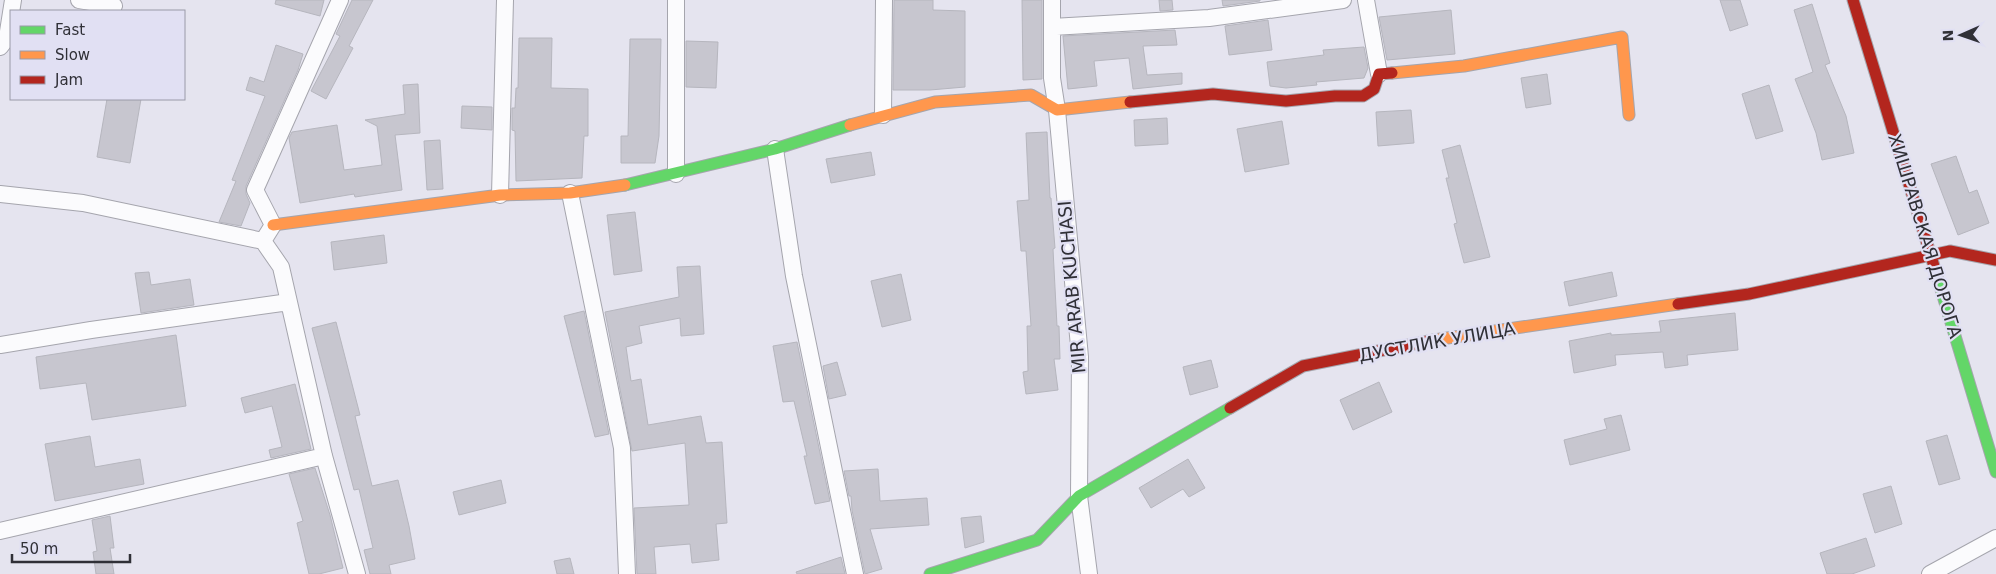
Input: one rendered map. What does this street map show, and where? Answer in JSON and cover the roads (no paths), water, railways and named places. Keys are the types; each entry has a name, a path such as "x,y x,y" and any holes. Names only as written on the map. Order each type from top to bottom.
{"street":[{"path":"80,0 114,6"},
{"path":"273,225 255,190 340,0"},
{"path":"500,195 505,0"},
{"path":"676,0 676,174"},
{"path":"883,115 884,0"},
{"name":"MIR ARAB KUCHASI","path":"1052,0 1052,78 1057,110 1080,357 1079,496 1089,574"},
{"path":"1052,27 1209,18 1342,0"},
{"path":"273,225 500,195 570,193 631,184 775,149 883,115 935,102 1031,95 1057,110 1212,94 1286,101 1335,96 1363,96 1374,89 1379,74 1366,0"},
{"name":"ХИШРАВСКАЯ ДОРОГА","path":"1859,2 1931,256 1996,472"},
{"path":"0,47 7,38 10,19"},
{"path":"1379,74 1464,66 1622,37 1629,115"},
{"path":"775,149 794,276 855,574"},
{"path":"570,193 622,448 627,574"},
{"path":"0,194 83,203 263,241 281,267 324,456 357,574"},
{"path":"263,241 273,225"},
{"name":"ДУСТЛИК УЛИЦА","path":"930,574 1037,540 1079,496 1303,366 1442,338 1749,294 1950,251 1996,260"},
{"path":"0,345 289,302"},
{"path":"0,531 324,456"},
{"path":"1930,574 1996,538"}]}
